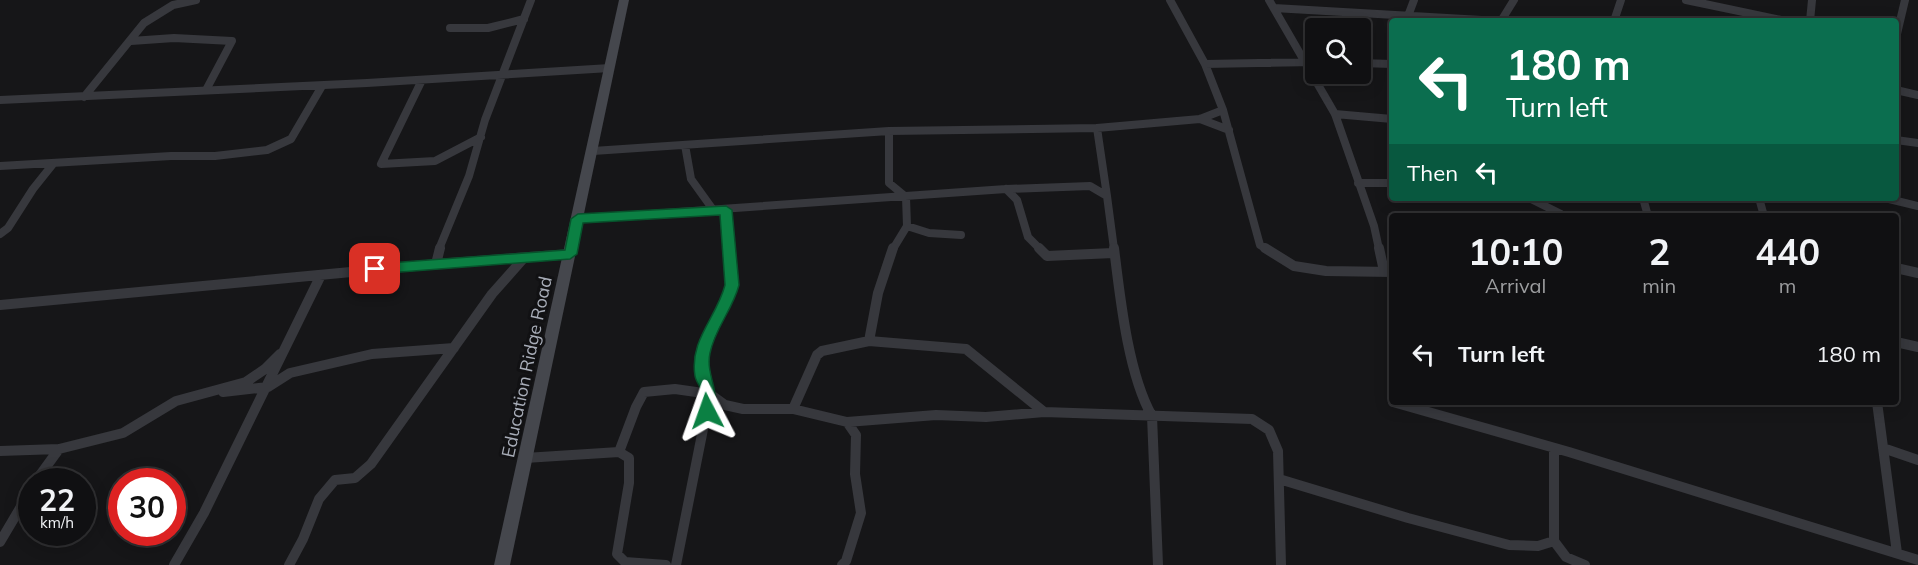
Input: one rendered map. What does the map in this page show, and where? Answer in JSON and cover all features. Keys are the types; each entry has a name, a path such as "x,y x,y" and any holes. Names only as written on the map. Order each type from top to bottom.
{"main road":[{"name":"Education Ridge Road","path":"502,565 624,0"}],"street":[{"path":"84,97 144,22 173,5 196,0"},
{"path":"436,264 439,250 469,176 494,96 505,73 531,0"},
{"path":"1170,0 1205,64 1223,110 1260,245 1294,266 1326,271 1388,272 1335,114 1318,84"},
{"path":"1205,64 1305,62 1269,0"},
{"path":"1408,16 1414,0"},
{"path":"1502,18 1514,0"},
{"path":"1615,18 1621,0"},
{"path":"1686,0 1711,2 1774,18"},
{"path":"1810,18 1812,0"},
{"path":"1899,25 1905,0"},
{"path":"1274,8 1445,18"},
{"path":"450,28 488,28 524,19"},
{"path":"131,41 174,38 232,41 206,90"},
{"path":"1371,63 1389,64"},
{"path":"0,100 322,86 610,68"},
{"path":"423,80 381,164 435,161 481,137"},
{"path":"0,166 171,156 215,156 267,150 291,139 322,86"},
{"path":"1899,91 1918,95"},
{"path":"592,151 889,131 1097,128 1200,119 1223,110"},
{"path":"1335,114 1389,118"},
{"path":"1200,119 1229,129"},
{"path":"1097,128 1121,304 1141,398 1152,416 1158,565"},
{"path":"869,341 878,293 893,248 907,226 906,197 890,183 889,131"},
{"path":"1899,140 1918,143"},
{"path":"685,145 691,179 714,211"},
{"path":"0,234 8,228 27,197 53,164"},
{"path":"1358,183 1389,183"},
{"path":"578,219 1006,189 1090,186 1107,196"},
{"path":"1006,189 1017,200 1028,237 1047,256 1113,253"},
{"path":"1535,201 1559,213"},
{"path":"1897,201 1918,206"},
{"path":"676,565 710,394 702,377 702,354 711,328 732,285 726,210"},
{"path":"907,226 929,233 961,235"},
{"path":"1,307 321,274 570,254"},
{"path":"289,565 330,483 335,480 350,481 360,477 492,294 523,259"},
{"path":"1899,269 1918,273"},
{"path":"174,565 204,513 268,387 321,274"},
{"path":"793,410 818,355 822,351 869,341 966,350 1044,412"},
{"path":"1899,343 1918,347"},
{"path":"216,390 234,392 268,387 290,373 372,354 454,348"},
{"path":"0,451 59,449 123,433 177,401 255,377 285,350"},
{"path":"619,452 627,440 636,403 644,392 675,389 710,394 725,405 743,409 793,410 816,413 847,422 908,416 986,417 1044,412 1252,419 1269,430 1278,452 1281,565"},
{"path":"1404,405 1554,448 1918,560"},
{"path":"1877,405 1897,553"},
{"path":"842,565 846,561 861,513 855,474 856,435 847,422"},
{"path":"1554,448 1554,541 1559,551 1569,559 1585,565"},
{"path":"1883,448 1918,460"},
{"path":"45,468 59,449"},
{"path":"525,458 619,452 629,458 630,493 618,534 619,559 625,562 666,565"},
{"path":"1279,479 1408,518 1509,545 1538,546 1554,541"},
{"path":"0,542 18,512"}],"route":[{"path":"375,269 570,254 578,219 726,210 728,259 732,285 711,328 702,354 702,377 710,394 707,411"}]}
